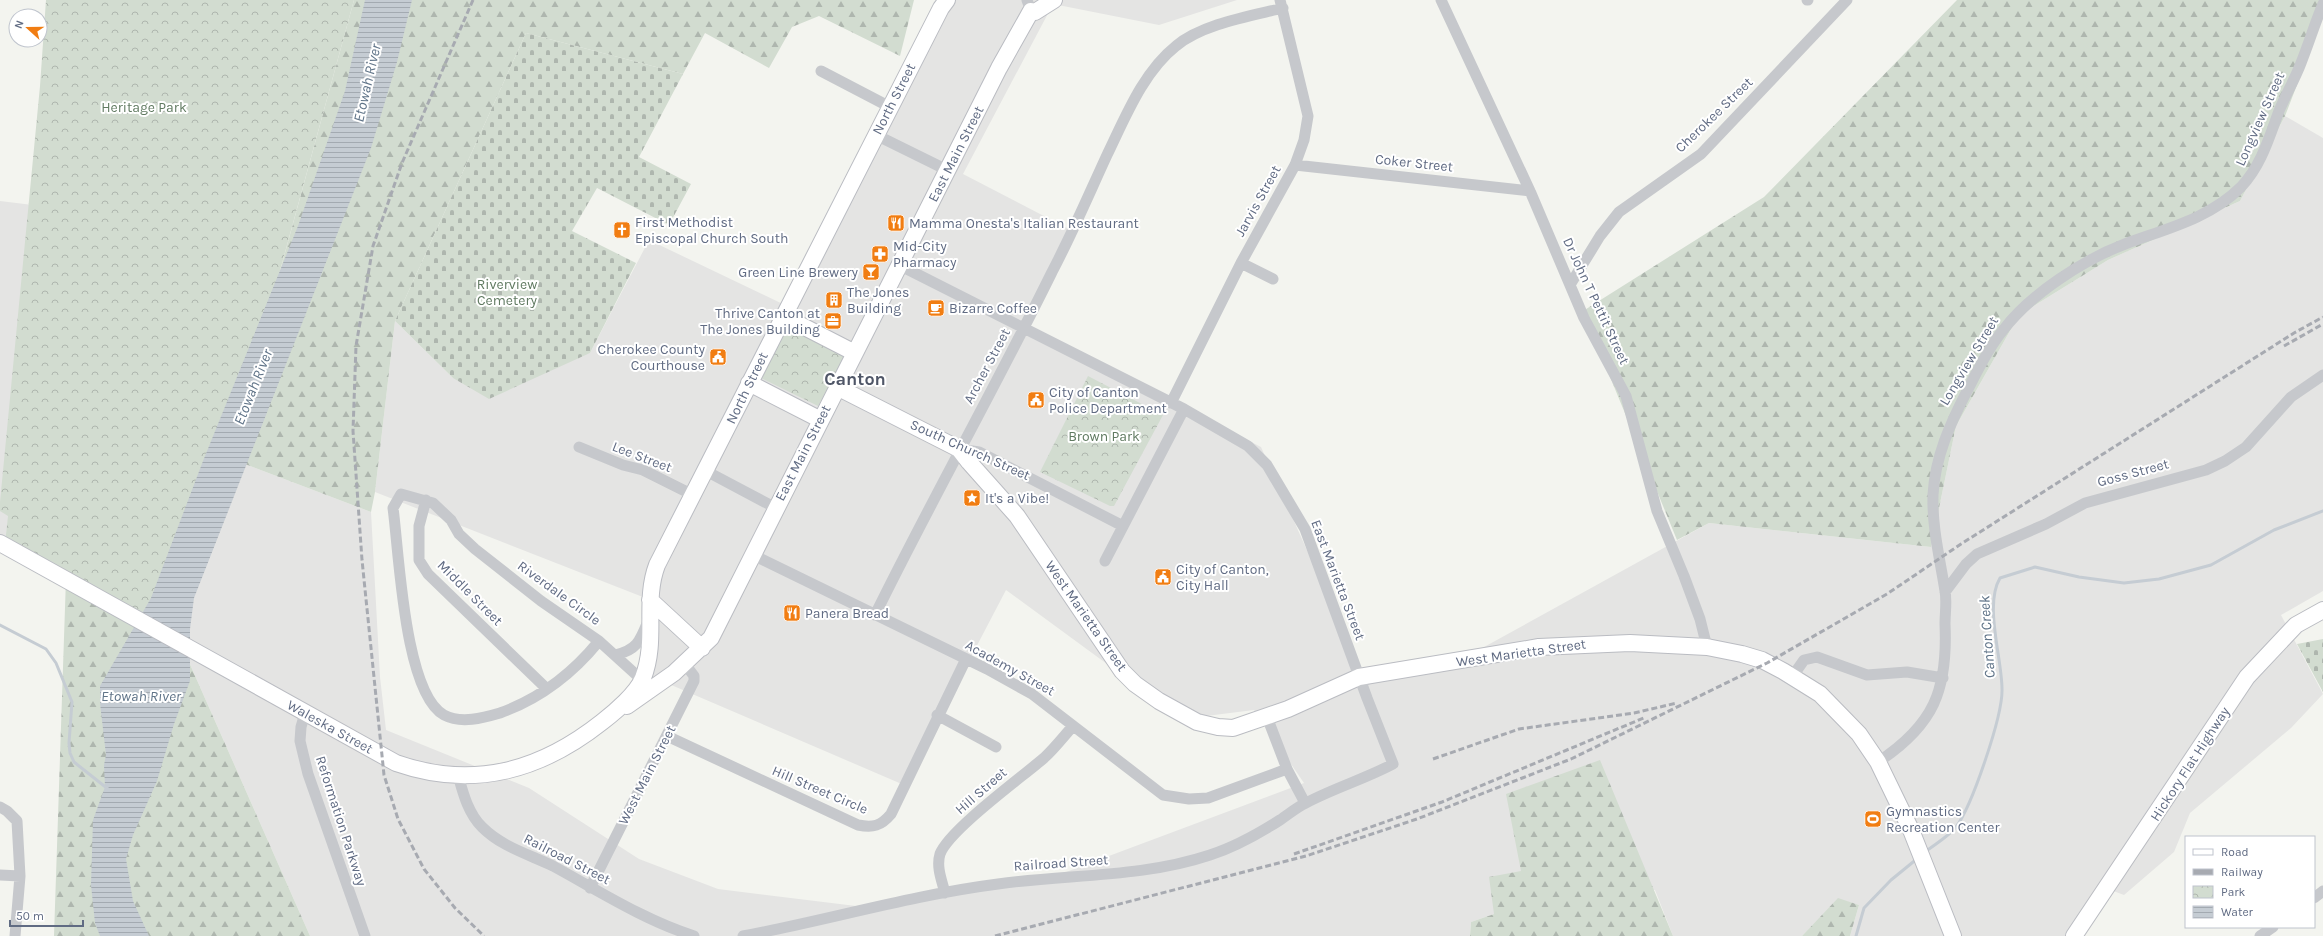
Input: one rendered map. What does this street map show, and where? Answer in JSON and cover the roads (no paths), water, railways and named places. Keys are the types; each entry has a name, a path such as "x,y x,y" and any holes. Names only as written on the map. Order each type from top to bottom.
{"main road":[{"name":"North Street","path":"650,658 650,590 657,565 890,107 941,8 947,0"},
{"name":"East Main Street","path":"753,554 948,171 1029,6 1035,12 1054,0"},
{"path":"783,316 855,353"},
{"path":"749,383 821,420"},
{"name":"South Church Street","path":"837,387 959,449"},
{"name":"West Marietta Street","path":"959,449 1017,516 1122,671 1135,684 1159,701 1197,722 1218,727 1239,727 1267,717 1359,677 1565,644 1630,643 1707,647 1762,660 1820,694 1859,734 1878,762 1910,830 1953,936"},
{"name":"Waleska Street","path":"0,543 396,763 427,771 458,775 484,775 513,770 546,759 587,734 617,711 642,680 650,658"},
{"path":"617,711 637,700 684,664 711,638 753,554"},
{"path":"651,606 702,648"},
{"name":"Hickory Flat Highway","path":"2074,936 2247,677 2296,625 2323,610"}],"street":[{"name":"Dr John T Pettit Street","path":"1441,0 1530,191 1584,318 1626,396 1657,511 1700,619 1707,647"},
{"name":"Cherokee Street","path":"1570,284 1600,236 1620,212 1701,154 1847,0"},
{"name":"Jarvis Street","path":"1171,403 1241,263 1295,165 1304,140 1308,116 1282,4"},
{"name":"Archer Street","path":"875,615 959,449 1054,270 1120,128 1146,81 1164,57 1177,45 1196,34 1282,4"},
{"name":"Longview Street","path":"1878,762 1898,749 1918,729 1930,711 1943,678 1946,662 1946,592 1934,524 1933,494 1937,464 1951,421 2003,330 2024,306 2054,284 2090,261 2123,245 2173,228 2194,219 2228,198 2240,188 2250,177 2264,153 2285,96 2301,64 2323,4"},
{"path":"821,70 890,107"},
{"path":"876,135 948,171"},
{"name":"Coker Street","path":"1295,165 1530,191"},
{"path":"1241,263 1273,279"},
{"name":"East Marietta Street","path":"899,265 1184,409 1248,446 1271,470 1305,530 1359,677"},
{"name":"Goss Street","path":"1946,592 1966,564 1977,554 2046,524 2085,502 2206,470 2225,461 2246,446 2291,397 2323,375"},
{"path":"1106,561 1184,409"},
{"name":"Lee Street","path":"579,447 623,465 642,470 693,495"},
{"name":"South Church Street","path":"959,449 979,452 1123,526"},
{"path":"706,471 776,508"},
{"name":"Riverdale Circle","path":"401,494 433,503 451,520 459,534 475,549 541,601 598,641 582,662 526,703 476,719 459,719 444,714 434,706 421,686 410,644 393,508 401,494"},
{"name":"Middle Street","path":"426,500 419,526 419,560 428,574 546,689"},
{"name":"Academy Street","path":"753,554 966,659 1032,694 1149,786 1163,795 1174,798 1208,798 1287,769"},
{"path":"615,656 627,652 636,645 651,606"},
{"path":"598,641 642,680"},
{"path":"1792,677 1804,660 1817,657 1867,675 1907,672 1943,678"},
{"name":"Hill Street Circle","path":"667,736 858,825 870,827 880,825 891,814 937,715 966,659"},
{"name":"West Main Street","path":"590,888 694,681 694,676 684,664"},
{"name":"Railroad Street","path":"743,936 789,928 901,901 999,884 1120,874 1181,864 1238,844 1265,830 1305,803 1366,778 1393,764 1359,677"},
{"name":"Reformation Parkway","path":"305,713 301,727 300,740 308,774 364,936"},
{"path":"937,715 996,747"},
{"path":"1267,717 1287,769 1305,803"},
{"name":"Hill Street","path":"945,893 938,863 941,853 950,840 974,817 1046,756 1073,726"},
{"name":"Railroad Street","path":"458,775 469,809 480,826 489,834 504,844 552,866 590,888 674,929 694,936"},
{"path":"0,807 7,811 16,821 20,876 15,936"},
{"path":"0,875 20,876"},
{"path":"2260,936 2272,928"}],"water":[{"name":"Etowah River","path":"365,0 412,0 397,62 371,148 194,598 190,629 190,681 174,724 157,781 133,835 126,859 133,901 149,936 100,936 95,923 91,885 93,820 105,787 104,765 106,755 100,703 100,686 151,598 203,461 298,226 345,91"}],"waterway":[{"name":"Canton Creek","path":"1925,852 1953,831 1963,816 1978,781 1992,739 2001,702 2002,689 1994,617 1995,589 2000,578 2035,567 2079,577 2124,583 2159,579 2211,565 2274,530 2323,511"},
{"path":"0,625 46,649 56,663 72,702 69,743 70,753 74,762 108,789"},
{"name":"Canton Creek","path":"1856,936 1864,908 1891,880 1918,858"}],"railway":[{"path":"473,0 402,163 373,246 356,346 353,431 362,560 384,775 398,819 424,869 455,908 484,936"},
{"path":"995,936 1306,856 1417,819 1571,759 1767,663 1887,594 1961,544 2294,333 2323,317"},
{"path":"2284,346 2323,324"},
{"path":"1433,759 1519,729 1634,713 1677,703"},
{"path":"1294,854 1442,802 1646,717"}],"place":[{"name":"Mamma Onesta's Italian Restaurant","path":"896,223"},
{"name":"First Methodist Episcopal Church South","path":"622,230"},
{"name":"Mid-City Pharmacy","path":"880,254"},
{"name":"Green Line Brewery","path":"871,272"},
{"name":"The Jones Building","path":"834,300"},
{"name":"Bizarre Coffee","path":"936,308"},
{"name":"Thrive Canton at The Jones Building","path":"833,321"},
{"name":"Cherokee County Courthouse","path":"718,357"},
{"name":"City of Canton Police Department","path":"1036,400"},
{"name":"It's a Vibe!","path":"972,498"},
{"name":"City of Canton, City Hall","path":"1163,577"},
{"name":"Panera Bread","path":"792,613"},
{"name":"Gymnastics Recreation Center","path":"1873,819"}],"district":[{"name":"Canton","path":"855,379"}],"park label":[{"name":"Heritage Park","path":"144,107"},
{"name":"Riverview Cemetery","path":"507,292"},
{"name":"Brown Park","path":"1104,436"}]}
